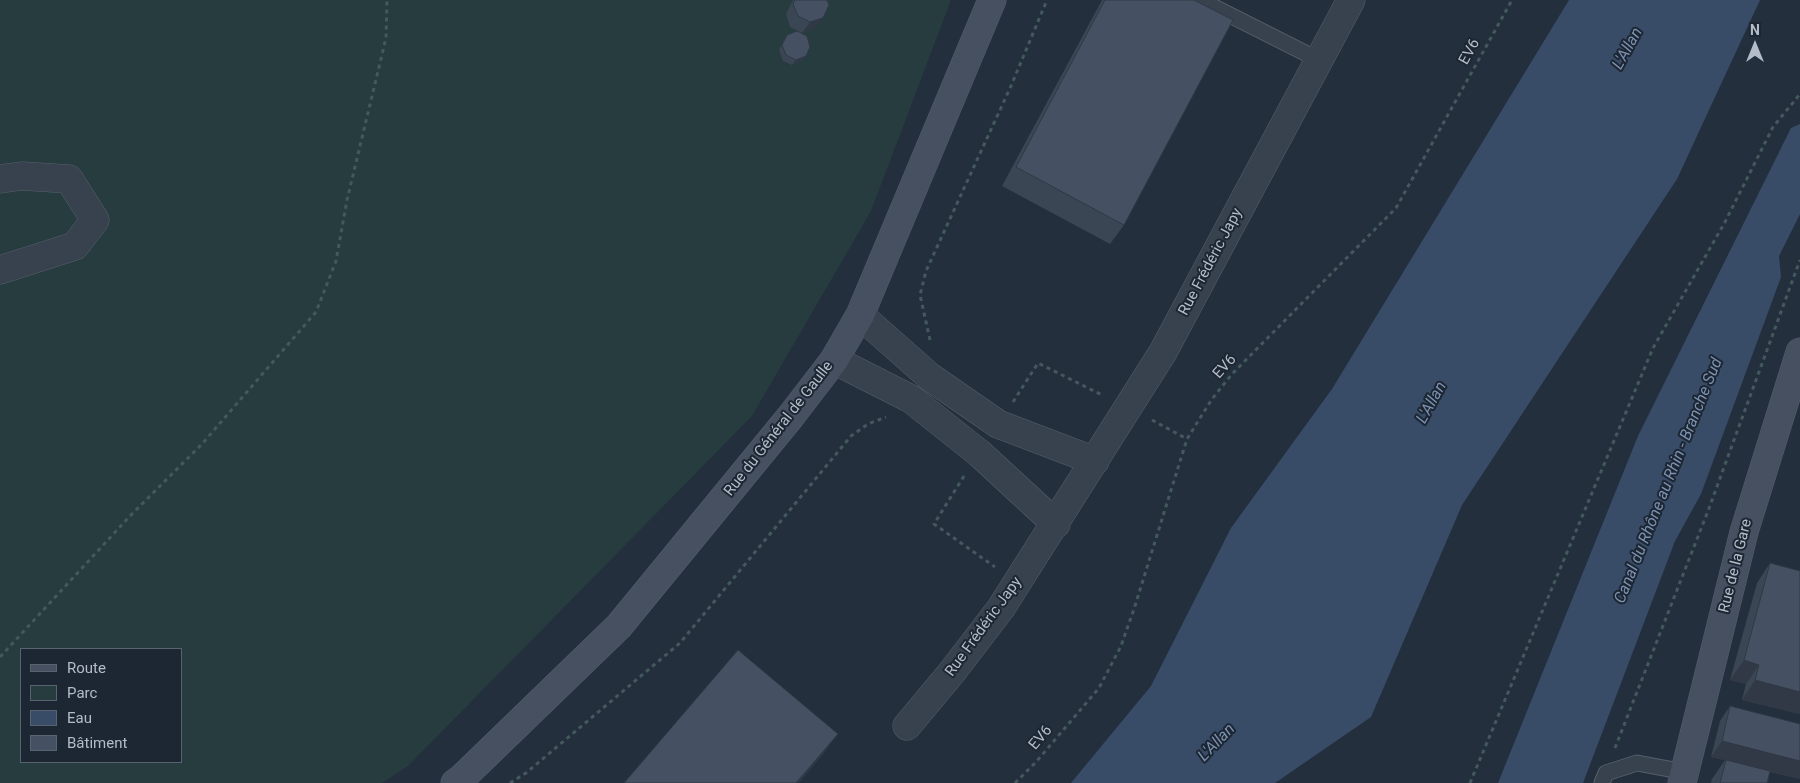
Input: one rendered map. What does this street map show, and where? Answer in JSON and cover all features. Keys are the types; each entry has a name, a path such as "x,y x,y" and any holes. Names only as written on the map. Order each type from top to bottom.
{"main road":[{"name":"Rue du Général de Gaulle","path":"455,783 620,626 834,360 860,315 992,0"},
{"name":"Rue de la Gare","path":"1683,778 1744,532 1800,352"}],"street":[{"name":"Rue Frédéric Japy","path":"907,726 952,672 1001,608 1056,524 1163,352 1351,0"},
{"path":"0,179 22,176 69,180 95,220 74,246 0,270"},
{"path":"860,315 930,377 998,424 1095,461"},
{"path":"834,360 910,399 979,453 1056,524"}],"lane":[{"path":"1200,0 1319,60"},
{"path":"1604,778 1637,763 1683,778"}],"path":[{"path":"0,657 130,516 202,444 316,312 336,261 346,200 386,38 387,0"},
{"path":"930,377 938,358 931,345 920,295 926,271 1011,86 1047,0"},
{"name":"EV6","path":"1015,783 1036,762 1099,688 1121,646 1187,439 1212,399 1232,374 1396,208 1512,0"},
{"path":"1470,783 1653,348 1724,222 1773,127 1800,94"},
{"path":"1604,778 1708,511 1800,260"},
{"path":"510,783 526,773 680,643 851,436 868,424 898,411 910,399"},
{"path":"1150,419 1187,439"}],"green space":[{"path":"0,0 951,0 871,211 752,416 408,766 382,783 0,783"}],"water":[{"name":"L'Allan","path":"1569,0 1760,0 1677,179 1462,505 1371,717 1275,783 1071,783 1151,686 1231,528 1332,389"},
{"name":"Canal du Rhône au Rhin - Branche Sud","path":"1800,124 1800,214 1779,256 1781,277 1701,494 1675,541 1583,783 1498,783 1638,436 1791,128"}],"building":[{"path":"795,0 827,0 829,5 823,18 810,22 798,16 793,4"},
{"path":"1105,0 1194,0 1233,20 1124,225 1016,167"},
{"path":"797,31 807,36 810,47 806,56 796,60 786,55 782,45 787,35"},
{"path":"1770,563 1800,571 1800,692 1755,680 1759,665 1744,660"},
{"path":"738,650 838,734 796,783 624,783"},
{"path":"1730,706 1800,724 1800,761 1722,741"},
{"path":"1726,760 1770,771 1767,783 1720,783"}]}
